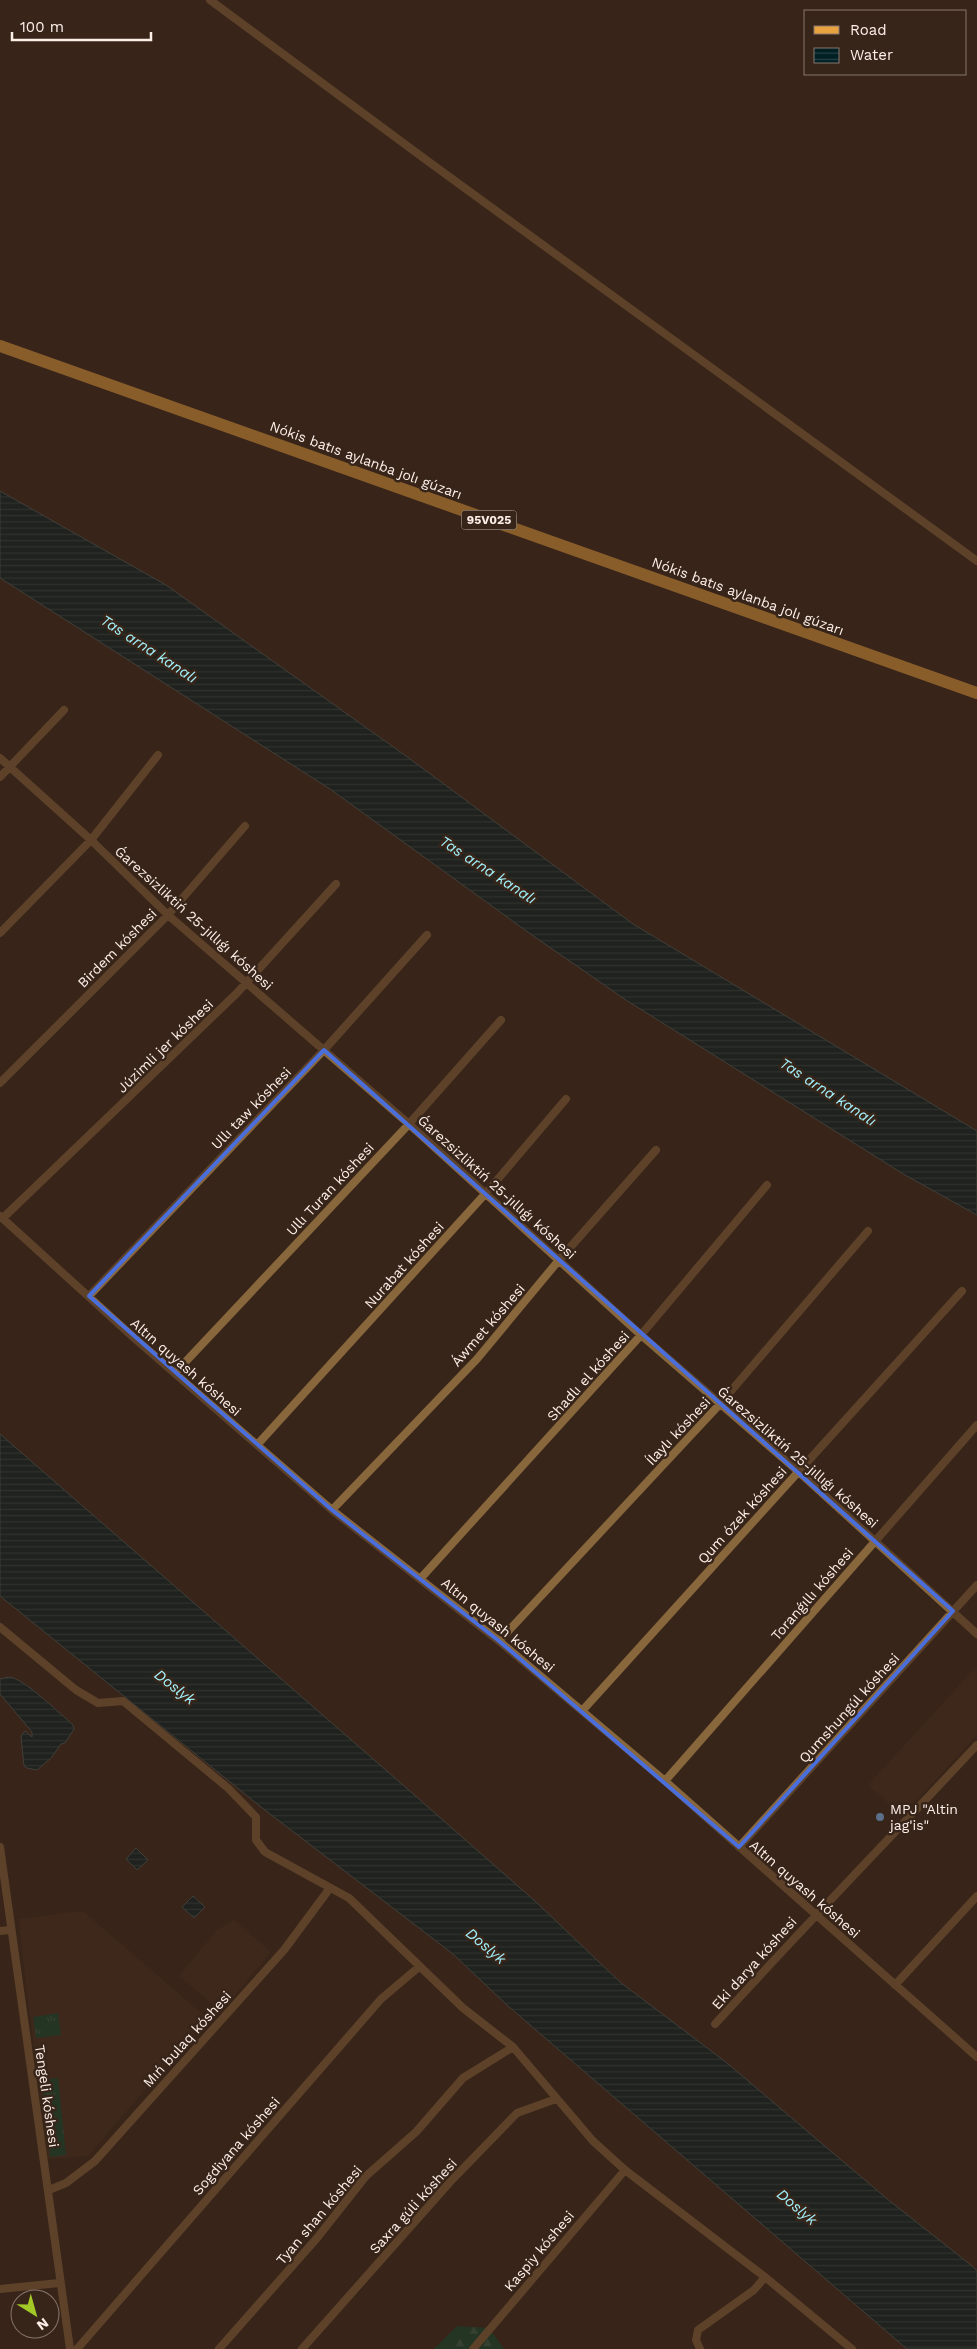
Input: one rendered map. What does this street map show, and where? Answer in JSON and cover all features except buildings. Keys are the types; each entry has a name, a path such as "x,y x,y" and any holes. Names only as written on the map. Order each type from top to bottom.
{"main road":[{"name":"Nókis batıs aylanba jolı gúzarı","path":"0,346 977,693"}],"street":[{"path":"210,0 437,168 977,561"},
{"path":"0,777 64,710"},
{"path":"0,933 91,840 158,755"},
{"name":"Ǵarezsizliktiń 25-jıllıǵı kóshesi","path":"0,758 91,840 168,915 409,1124 641,1335 799,1472 977,1634"},
{"name":"Birdem kóshesi","path":"0,1083 168,915 245,826"},
{"name":"Júzimli jer kóshesi","path":"2,1217 246,984 336,884"},
{"name":"Ullı taw kóshesi","path":"88,1296 324,1050 427,934"},
{"name":"Ullı Turan kóshesi","path":"175,1373 409,1124 501,1020"},
{"name":"Nurabat kóshesi","path":"257,1445 486,1193 566,1098"},
{"name":"Áwmet kóshesi","path":"332,1510 477,1359 559,1260 656,1150"},
{"name":"Shadlı el kóshesi","path":"421,1578 641,1335 767,1185"},
{"name":"Altın quyash kóshesi","path":"2,1217 88,1296 332,1510 421,1578 665,1781 977,2057"},
{"name":"Ílaylı kóshesi","path":"499,1642 719,1404 868,1231"},
{"name":"Qum ózek kóshesi","path":"582,1711 962,1291"},
{"name":"Toranǵıllı kóshesi","path":"665,1781 977,1424"},
{"name":"Qumshungúl kóshesi","path":"739,1847 977,1585"},
{"path":"0,1627 76,1690 98,1703 123,1701 228,1788 256,1817 256,1840 265,1852 349,1898 463,2008 513,2047 593,2141 625,2170 766,2277 852,2349"},
{"name":"Eki darya kóshesi","path":"714,2024 815,1914 879,1850 977,1745"},
{"name":"Tengeli kóshesi","path":"0,1848 70,2349"},
{"name":"Mıń bulaq kóshesi","path":"48,2190 66,2183 95,2161 284,1950 330,1888"},
{"path":"895,1985 977,1896"},
{"path":"0,1931 10,1930"},
{"name":"Sogdiyana kóshesi","path":"77,2349 380,1999 420,1966"},
{"name":"Tyan shan kóshesi","path":"219,2349 317,2238 366,2176 416,2132 462,2078 513,2047"},
{"name":"Saxra gúli kóshesi","path":"302,2349 450,2182 517,2113 556,2099"},
{"name":"Kaspiy kóshesi","path":"473,2349 625,2170"},
{"path":"700,2349 696,2340 698,2330 754,2290 766,2277"},
{"path":"0,2289 60,2283"}],"highlighted area":[{"path":"324,1050 953,1611 739,1847 499,1641 332,1510 89,1296"}],"shaded area":[{"path":"975,1668 977,1670 977,1735 903,1816 868,1785"},
{"path":"83,1911 207,2018 88,2156 48,2159 18,1919"},
{"path":"234,1920 271,1952 221,2011 179,1976 217,1930"}],"green space":[{"path":"58,2013 61,2035 36,2038 33,2017"},
{"path":"58,2078 66,2155 50,2157 42,2080"},
{"path":"457,2326 489,2328 504,2349 434,2349"}],"water":[{"name":"Tas arna kanalı","path":"0,491 166,585 406,756 633,924 977,1131 977,1215 905,1175 626,1000 532,935 330,789 0,578"},
{"name":"Doslyk","path":"0,1434 536,1902 620,1982 727,2063 886,2198 972,2266 977,2271 977,2349 907,2349 508,2006 453,1954 261,1807 0,1596"},
{"path":"9,1677 24,1683 73,1725 74,1729 65,1743 61,1744 51,1758 37,1770 24,1766 21,1736 25,1731 32,1737 32,1732 0,1694 0,1679"},
{"path":"136,1848 148,1860 137,1870 126,1859"},
{"path":"193,1896 205,1907 194,1918 182,1907"}],"place":[{"name":"MPJ \"Altin jag'is\"","path":"880,1817"}]}
